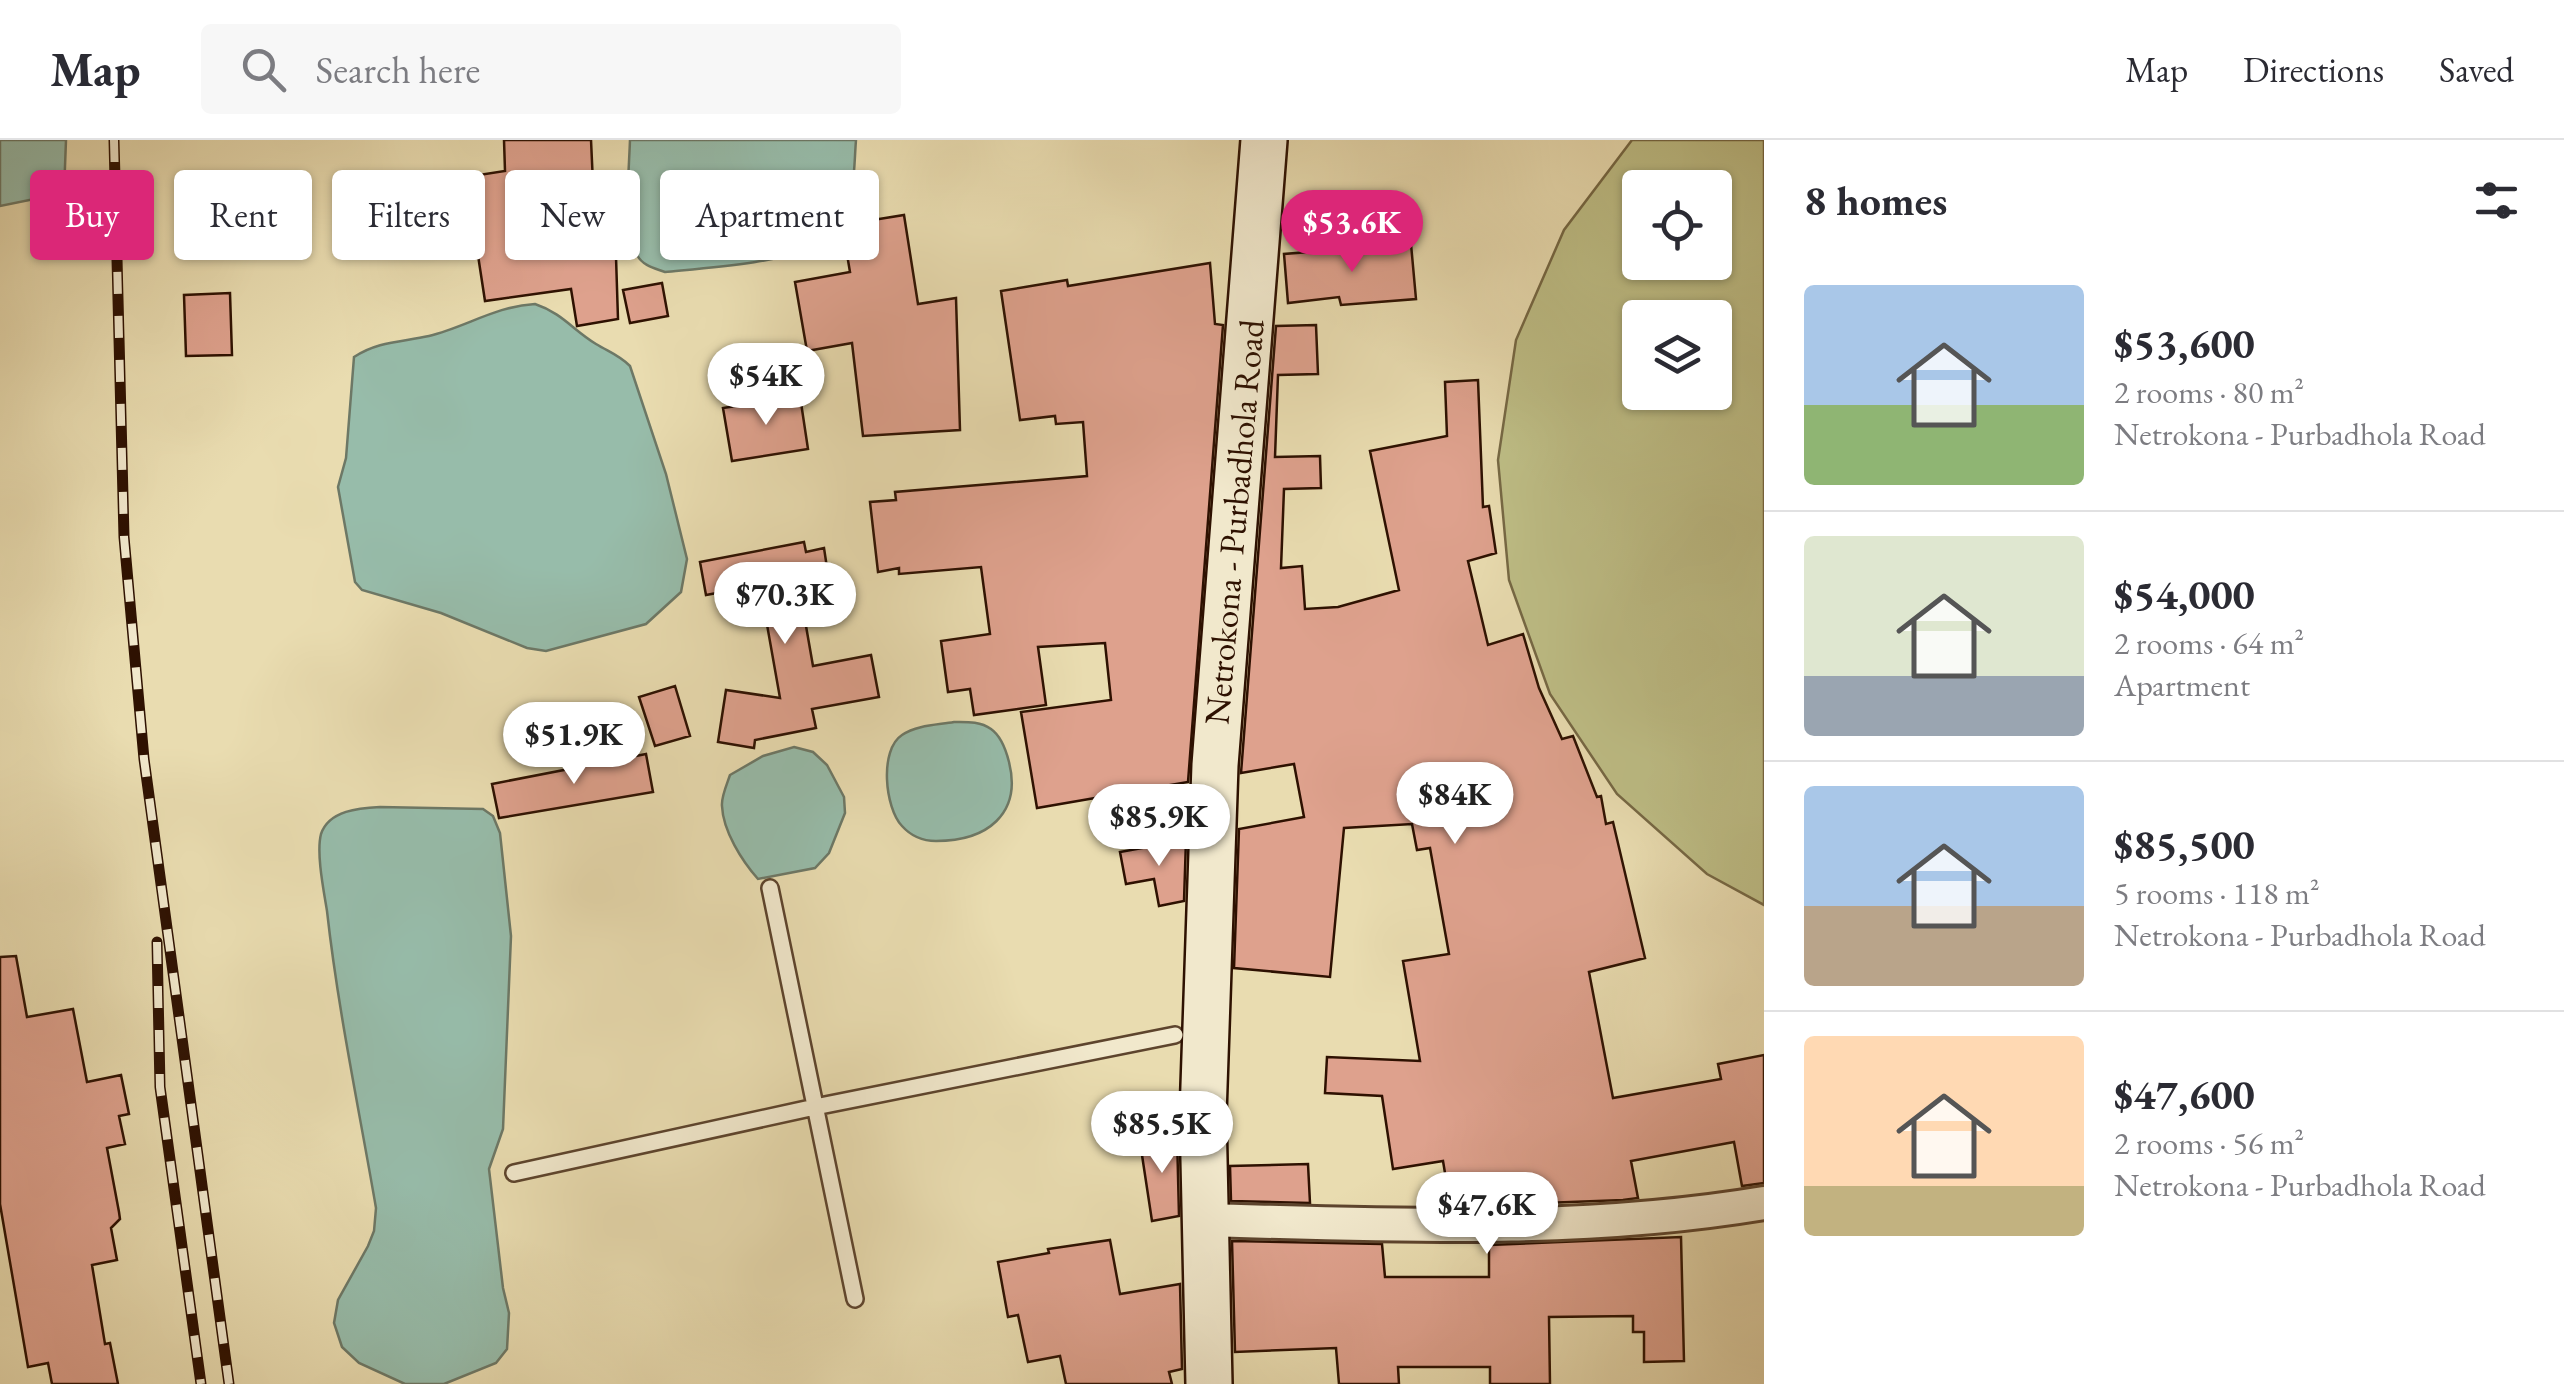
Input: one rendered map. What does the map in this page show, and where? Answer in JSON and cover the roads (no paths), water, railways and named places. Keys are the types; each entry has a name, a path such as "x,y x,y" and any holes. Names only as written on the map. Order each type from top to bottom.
{"main road":[{"name":"Netrokona - Purbadhola Road","path":"1209,1384 1203,1115 1215,765 1264,140"}],"street":[{"path":"1206,1220 1515,1226 1614,1220 1764,1203"}],"lane":[{"path":"770,888 855,1300"},
{"path":"514,1173 815,1107 1175,1035"}],"railway":[{"path":"114,140 124,537 144,759 229,1384"},
{"path":"157,942 160,1087 201,1384"}]}
